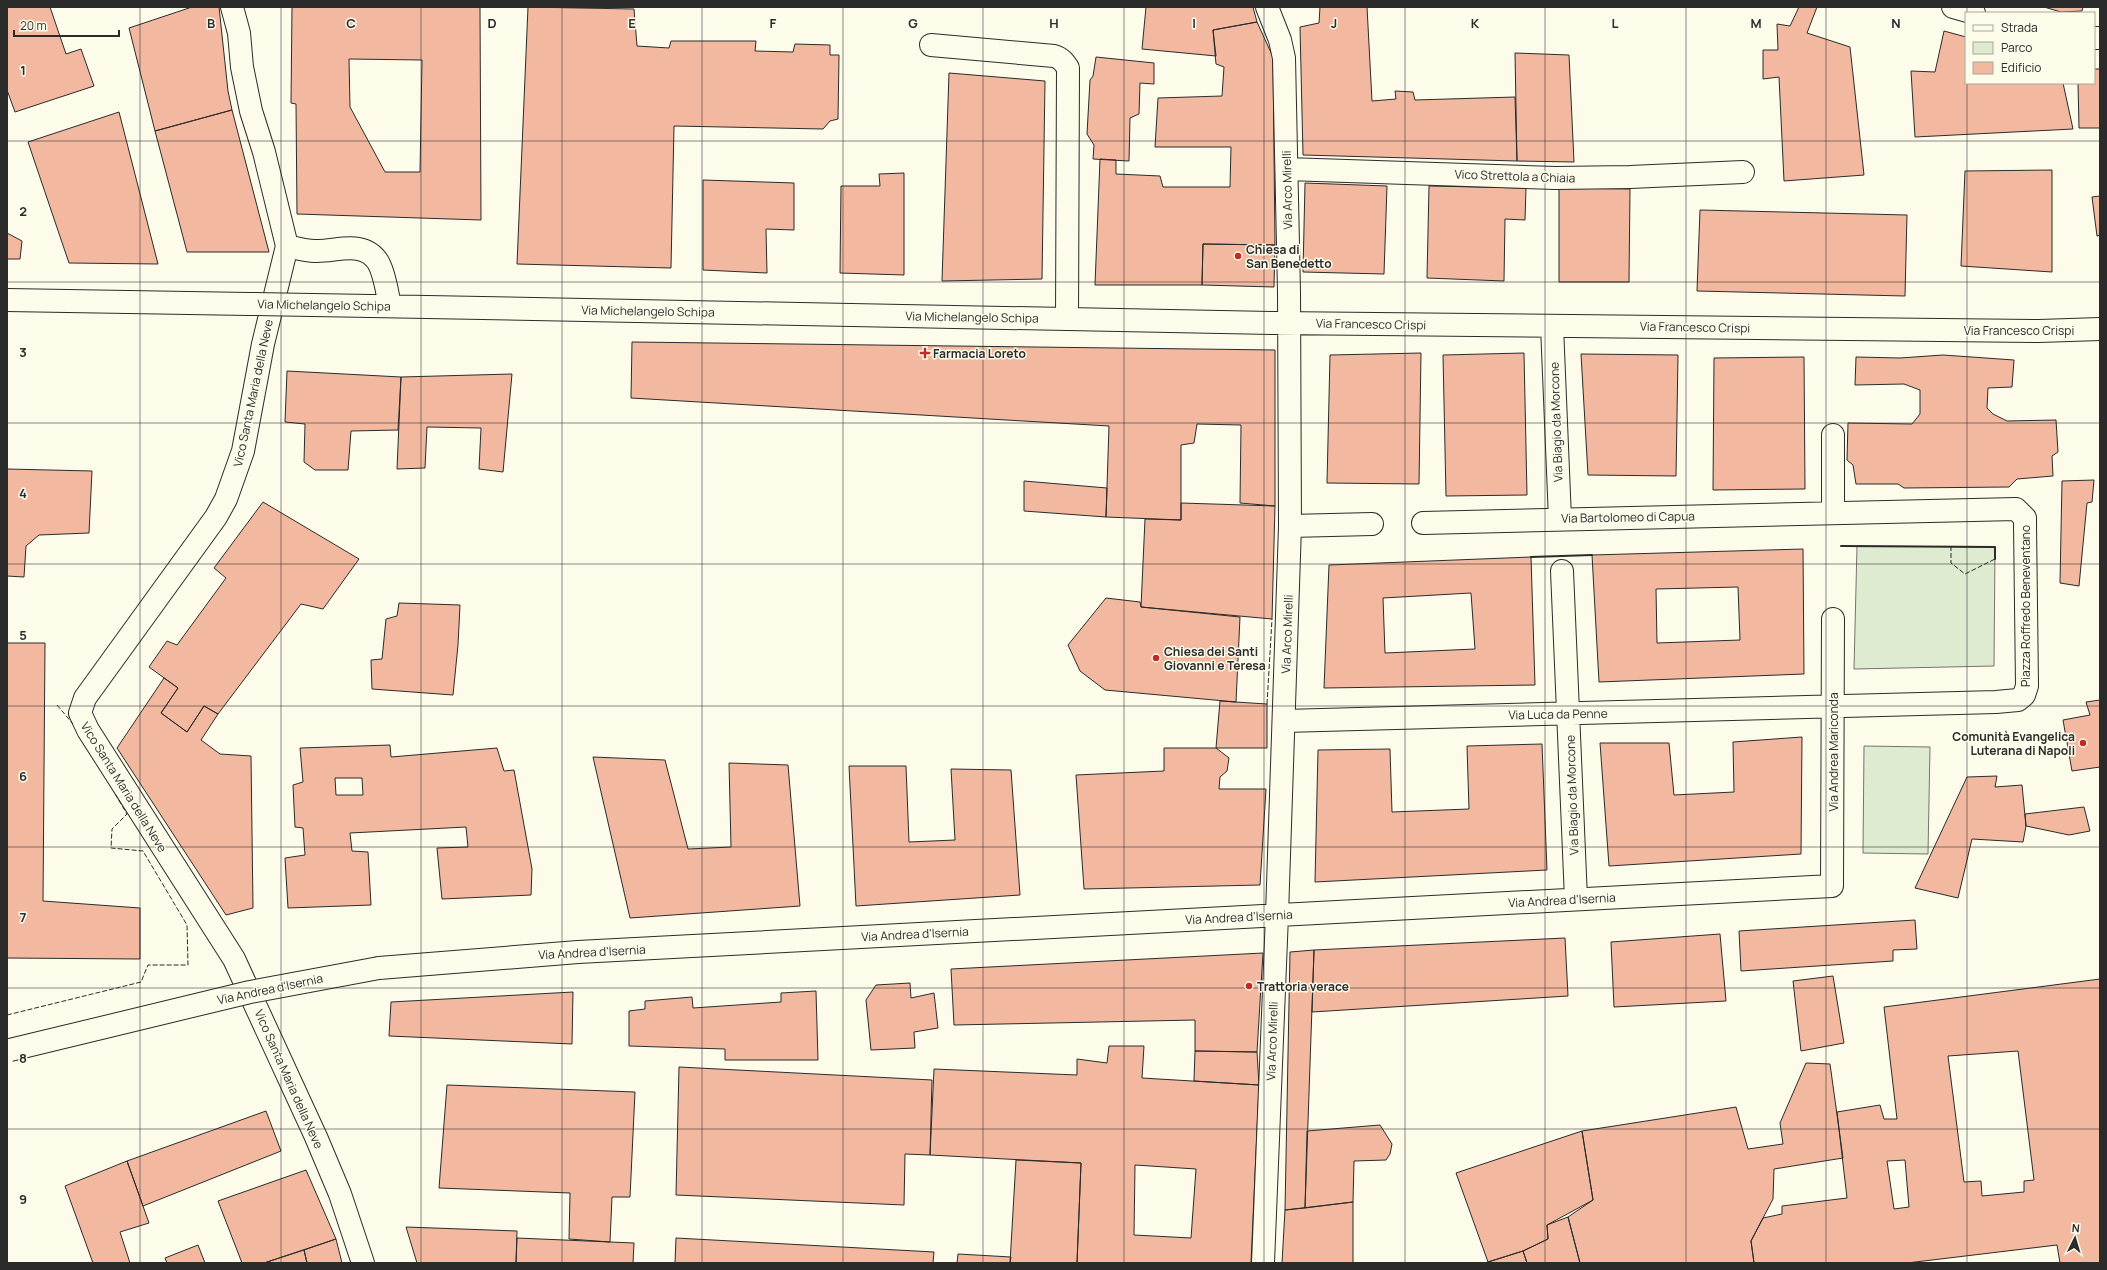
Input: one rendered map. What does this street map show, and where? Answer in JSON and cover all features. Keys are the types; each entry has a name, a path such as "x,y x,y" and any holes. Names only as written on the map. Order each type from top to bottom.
{"street":[{"name":"Vico Santa Maria della Neve","path":"232,7 240,33 242,67 251,111 264,152 287,246 263,344 243,451 226,499 216,516 85,698 80,713 88,730 234,959 316,1137 340,1194 363,1263"},
{"name":"Via Arco Mirelli","path":"1263,1263 1277,915 1290,526 1289,323 1284,58 1267,7"},
{"path":"1953,7 1970,12"},
{"path":"931,45 1054,56 1060,58 1068,68 1067,319"},
{"name":"Vico Strettola a Chiaia","path":"1287,169 1555,178 1630,177 1743,172"},
{"path":"287,246 314,251 356,247 371,254 378,262 383,275 380,306"},
{"name":"Via Michelangelo Schipa","path":"7,300 1289,323"},
{"name":"Via Francesco Crispi","path":"1289,323 2039,332 2100,330"},
{"name":"Via Biagio da Morcone","path":"1552,326 1560,519"},
{"path":"1833,512 1834,435"},
{"name":"Piazza Roffredo Beneventano","path":"1833,512 2016,509 2021,513 2025,518 2027,686 2024,695 2018,700 2011,702 1833,708"},
{"name":"Via Bartolomeo di Capua","path":"1424,523 1833,512"},
{"path":"1290,526 1372,524"},
{"name":"Via Biagio da Morcone","path":"1562,571 1576,900"},
{"name":"Via Andrea Mariconda","path":"1832,886 1833,619"},
{"name":"Via Luca da Penne","path":"1284,721 1833,708"},
{"name":"Via Andrea d'Isernia","path":"8,1050 250,992 379,968 578,952 1832,886"}],"green space":[{"path":"1857,546 1995,547 1994,666 1854,669"},
{"path":"1864,746 1930,747 1928,854 1863,853"}],"building":[{"path":"7,7 50,7 66,54 81,49 94,86 15,112 7,90"},
{"path":"192,7 219,7 228,91 232,110 155,131 129,28"},
{"path":"292,7 480,7 481,220 297,214 296,104 291,103","holes":["349,59 422,60 420,172 385,172 350,107"]},
{"path":"528,7 634,9 637,46 669,48 671,41 756,41 755,51 793,52 795,44 830,45 830,55 839,55 838,119 830,121 823,129 674,126 671,268 517,264"},
{"path":"1146,7 1253,7 1257,22 1213,30 1216,56 1142,49"},
{"path":"1320,7 1367,7 1372,101 1396,99 1395,91 1413,92 1415,100 1515,97 1517,161 1303,155 1300,27 1319,23"},
{"path":"1799,7 1817,7 1807,33 1850,47 1864,175 1784,181 1779,77 1763,79 1763,50 1778,50 1777,24 1790,26"},
{"path":"2044,7 2083,7 2082,11 2061,12"},
{"path":"1257,22 1273,57 1275,245 1203,244 1202,285 1095,285 1100,159 1116,160 1116,174 1160,176 1163,187 1230,187 1231,147 1155,147 1158,98 1222,96 1224,67 1216,64 1213,30"},
{"path":"1944,31 1965,37 1965,84 2063,84 2073,129 1915,137 1911,71 1935,72"},
{"path":"1515,53 1569,55 1574,162 1517,161"},
{"path":"1096,57 1154,63 1154,84 1140,83 1139,114 1130,118 1129,161 1093,159 1094,145 1087,134 1090,80 1093,76"},
{"path":"2095,69 2100,69 2100,128 2079,128 2078,84 2095,84"},
{"path":"949,73 1045,81 1042,279 942,281"},
{"path":"232,110 269,252 187,252 155,131"},
{"path":"119,112 158,264 69,263 28,142"},
{"path":"2052,170 2052,272 1961,266 1965,171"},
{"path":"904,173 904,275 840,273 841,186 880,186 879,174"},
{"path":"703,180 794,183 794,230 766,229 767,273 703,270"},
{"path":"1305,183 1387,186 1384,274 1303,272"},
{"path":"1429,186 1526,188 1525,220 1505,219 1504,281 1427,278"},
{"path":"1559,188 1630,189 1629,282 1559,282"},
{"path":"2100,196 2100,235 2097,236 2092,197"},
{"path":"1700,210 1907,215 1905,296 1697,291"},
{"path":"7,233 22,241 20,259 7,259"},
{"name":"Chiesa di San Benedetto","path":"1203,244 1275,245 1274,287 1202,285"},
{"path":"632,342 1275,350 1275,506 1240,503 1241,425 1197,424 1194,443 1181,445 1181,520 1106,517 1109,426 631,398"},
{"path":"1421,353 1419,484 1327,483 1330,355"},
{"path":"1524,353 1527,495 1446,496 1443,355"},
{"path":"1581,354 1678,355 1676,476 1588,475"},
{"path":"1943,355 2014,360 2012,387 1988,388 1987,408 1993,414 2007,421 2056,420 2058,452 2052,456 2053,476 2017,479 2009,487 1904,488 1898,484 1856,484 1853,465 1847,460 1848,423 1912,424 1920,414 1920,390 1904,384 1855,385 1856,357 1900,358"},
{"path":"1804,357 1805,489 1713,490 1714,358"},
{"path":"287,371 401,377 398,430 351,431 348,470 315,470 304,462 305,424 285,422"},
{"path":"512,374 503,472 479,469 481,428 427,427 425,468 397,469 401,377"},
{"path":"7,469 92,471 89,533 39,535 26,546 24,577 7,576"},
{"path":"2094,480 2092,502 2087,503 2079,586 2060,583 2062,481"},
{"path":"1024,481 1107,488 1106,517 1024,511"},
{"path":"263,502 359,559 323,609 301,604 218,714 204,706 187,732 161,713 178,688 149,667 167,641 177,645 226,578 214,568"},
{"path":"1181,503 1275,506 1272,619 1141,607 1145,519 1181,520"},
{"path":"1803,549 1804,674 1599,682 1592,555","holes":["1738,587 1740,640 1657,643 1656,589"]},
{"path":"1531,557 1535,685 1324,688 1329,565","holes":["1471,593 1475,649 1385,653 1383,598"]},
{"name":"Chiesa dei Santi Giovanni e Teresa","path":"1106,598 1140,602 1141,607 1240,617 1236,702 1105,690 1080,671 1068,645"},
{"path":"399,603 460,605 453,695 372,689 371,660 382,659 386,619 397,616"},
{"path":"7,643 45,643 43,901 140,908 140,959 7,958"},
{"path":"164,678 178,688 161,713 187,732 204,706 218,714 201,740 220,754 251,756 253,908 226,915 117,748"},
{"name":"Comunità Evangelica Luterana di Napoli","path":"2100,700 2100,767 2072,771 2063,720 2090,715 2086,702"},
{"path":"1220,701 1267,704 1267,748 1216,748"},
{"path":"1802,737 1801,854 1609,866 1600,743 1669,743 1674,795 1734,792 1733,742"},
{"path":"1542,744 1547,870 1315,882 1318,750 1390,749 1392,812 1469,809 1467,746"},
{"path":"390,745 391,757 497,748 504,771 514,770 532,869 531,895 442,899 437,848 468,847 466,827 350,833 352,851 368,852 371,905 288,908 285,858 305,855 303,828 295,827 293,785 303,782 300,748","holes":["335,778 362,778 363,795 336,795"]},
{"path":"1164,748 1216,748 1229,758 1227,771 1220,777 1219,789 1266,789 1260,885 1084,889 1076,775 1164,771"},
{"path":"593,757 665,760 688,849 731,847 729,763 788,765 800,906 630,918"},
{"path":"849,766 906,766 909,842 955,840 951,769 1011,770 1020,895 856,906"},
{"path":"1997,776 1995,787 2022,785 2026,826 2023,842 1972,839 1958,898 1915,888 1967,777"},
{"path":"2084,807 2090,831 2069,835 2026,826 2025,814"},
{"path":"1915,920 1917,949 1893,950 1893,961 1741,971 1739,931"},
{"path":"1720,934 1726,1001 1614,1007 1611,942"},
{"path":"1565,938 1568,996 1312,1012 1314,950"},
{"path":"1314,950 1305,1208 1285,1210 1290,952"},
{"path":"1263,953 1257,1052 1195,1051 1195,1020 954,1025 951,969"},
{"path":"1833,976 1844,1043 1801,1051 1793,981"},
{"path":"2100,979 2100,1263 2060,1263 2057,1245 1907,1263 1754,1263 1751,1241 1763,1218 1782,1214 1782,1206 1847,1198 1837,1112 1880,1105 1884,1119 1897,1119 1884,1007","holes":["2018,1051 2034,1180 2024,1181 2024,1192 1982,1196 1981,1181 1964,1182 1948,1056","1905,1160 1909,1207 1894,1209 1887,1161"]},
{"path":"910,983 911,998 934,993 938,1028 914,1032 915,1048 871,1050 866,1000 876,985"},
{"path":"816,991 818,1060 725,1060 725,1049 629,1046 629,1011 645,1009 645,1001 692,997 693,1008 781,1002 781,993"},
{"path":"573,992 572,1044 389,1036 391,1002"},
{"path":"1109,1046 1144,1046 1142,1078 1259,1085 1251,1263 1077,1263 1081,1163 930,1155 934,1069 1077,1075 1077,1059 1107,1063","holes":["1135,1165 1196,1169 1191,1238 1134,1235"]},
{"path":"1195,1051 1257,1052 1259,1085 1194,1081"},
{"path":"1806,1063 1830,1064 1843,1158 1774,1169 1773,1199 1751,1241 1754,1263 1580,1263 1568,1217 1593,1200 1582,1131 1736,1107 1748,1149 1783,1144 1780,1123"},
{"path":"679,1067 932,1080 930,1155 905,1154 904,1205 676,1195"},
{"path":"447,1085 635,1092 630,1197 612,1197 610,1242 569,1239 570,1193 439,1188"},
{"path":"266,1111 281,1151 143,1206 127,1161"},
{"path":"1380,1125 1392,1144 1390,1154 1386,1160 1354,1161 1353,1202 1305,1208 1307,1131"},
{"path":"1582,1131 1593,1200 1547,1225 1548,1239 1523,1251 1488,1262 1456,1173"},
{"path":"1016,1160 1081,1163 1077,1263 1010,1263"},
{"path":"127,1161 149,1223 120,1232 130,1263 93,1263 65,1186"},
{"path":"306,1170 336,1239 264,1263 242,1263 218,1201"},
{"path":"1353,1202 1353,1263 1282,1263 1285,1210"},
{"path":"1568,1217 1580,1263 1527,1263 1523,1251 1548,1239 1547,1225"},
{"path":"406,1227 517,1231 516,1263 417,1263"},
{"path":"517,1238 634,1243 633,1263 516,1263"},
{"path":"676,1238 934,1252 933,1263 675,1263"},
{"path":"336,1239 342,1263 307,1263 304,1250"},
{"path":"198,1245 205,1263 167,1263 165,1258"},
{"path":"304,1250 307,1263 264,1263"},
{"path":"1523,1251 1527,1263 1484,1263 1488,1262"},
{"path":"958,1254 1011,1257 1010,1263 957,1263"}],"fence":[{"path":"1951,546 1951,563 1965,574 1995,559"},
{"path":"1267,704 1272,619"},
{"path":"57,705 73,724"},
{"path":"7,1015 141,982 148,965 188,965 187,925 143,851 111,848 112,829 127,814 114,792"}],"wall":[{"path":"1841,546 1995,547 1995,559"},
{"path":"1531,557 1592,555"}],"place":[{"name":"Chiesa di San Benedetto","path":"1238,256"},
{"name":"Farmacia Loreto","path":"925,353"},
{"name":"Chiesa dei Santi Giovanni e Teresa","path":"1156,658"},
{"name":"Comunità Evangelica Luterana di Napoli","path":"2083,743"},
{"name":"Trattoria verace","path":"1249,986"}]}
